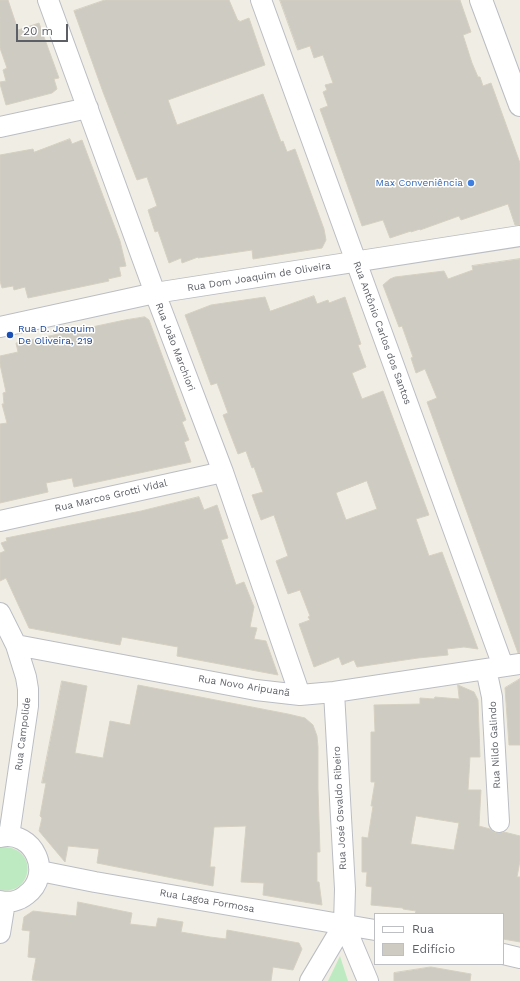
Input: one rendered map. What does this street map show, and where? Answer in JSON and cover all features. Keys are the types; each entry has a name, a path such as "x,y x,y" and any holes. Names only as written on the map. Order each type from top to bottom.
{"main road":[{"path":"481,0 520,105"}],"street":[{"name":"Rua João Marchiori","path":"48,0 155,293 223,472 300,695"},
{"name":"Rua Antônio Carlos dos Santos","path":"261,0 503,666"},
{"path":"0,127 88,108"},
{"name":"Rua Dom Joaquim de Oliveira","path":"0,327 155,293 520,236"},
{"name":"Rua Marcos Grotti Vidal","path":"0,521 223,472"},
{"name":"Rua Campolide","path":"0,613 16,645 26,677 28,689 28,706 5,837"},
{"name":"Rua Novo Aripuanã","path":"16,645 256,690 300,695 334,692 503,666"},
{"name":"Rua Nildo Galindo","path":"499,822 492,697 503,666"},
{"name":"Rua José Osvaldo Ribeiro","path":"334,692 345,888 344,924"},
{"path":"0,933 2,901 14,901 23,898 36,885 40,871 38,860 31,847 18,838 5,837"},
{"name":"Rua Lagoa Formosa","path":"40,871 374,930"},
{"path":"310,981 344,924"},
{"path":"344,924 368,981"},
{"path":"504,954 520,958"}],"green space":[{"path":"4,847 15,849 23,855 27,863 28,871 25,879 19,886 11,890 0,890 0,848"},
{"path":"340,956 348,981 328,981"}],"building":[{"path":"0,0 8,0 18,30 39,23 59,78 54,79 57,89 52,93 6,105 0,84 0,82 6,81 3,70 7,68 0,48"},
{"path":"105,0 229,0 239,22 249,18 265,65 168,100 177,125 263,94 281,142 283,141 287,152 295,149 324,229 326,240 322,248 253,259 252,250 198,257 182,263 181,258 169,263 158,231 155,232 148,210 157,206 147,177 137,180 74,11"},
{"path":"280,0 460,0 471,32 463,35 472,63 483,86 491,83 520,163 520,225 515,225 508,204 461,220 459,216 420,230 411,231 390,238 383,220 362,226 320,109 328,106 323,92 327,90 325,85 333,83 323,55 314,58 310,46 298,50"},
{"path":"70,139 72,144 82,140 120,241 126,266 119,267 121,276 108,279 109,281 28,298 25,287 14,290 13,286 2,288 0,281 0,155 33,149 34,152"},
{"path":"520,259 520,653 518,653 427,402 437,398 425,369 416,373 411,358 413,357 402,326 399,327 383,285 395,277 444,271 448,279 473,270 472,266"},
{"path":"314,296 317,304 328,300 329,303 345,297 361,344 358,345 366,367 352,373 362,399 383,391 429,515 416,519 429,556 442,552 478,649 464,647 447,649 448,655 357,667 354,660 342,665 339,657 314,667 299,624 310,620 308,617 310,616 300,590 288,594 276,561 288,556 274,515 261,520 252,495 263,492 254,467 252,468 246,451 238,454 223,415 228,413 217,383 211,385 185,315 211,305 265,297 270,311","holes":["367,481 377,509 346,520 336,493"]},
{"path":"145,317 149,320 186,420 182,422 189,440 184,442 191,462 74,487 72,478 46,483 48,492 0,503 0,424 7,423 2,404 4,404 3,393 6,392 0,364 0,356 18,352 16,343"},
{"path":"199,497 204,510 217,505 228,538 221,540 236,585 244,582 254,607 250,627 257,628 254,639 266,641 278,675 177,656 178,647 122,637 120,645 29,628 6,578 0,581 0,553 5,551 1,543 7,541 6,538 141,511"},
{"path":"520,679 520,745 509,745 505,688"},
{"path":"62,681 87,686 75,753 103,758 110,721 130,725 138,685 305,718 313,725 317,736 318,747 320,852 317,852 317,882 319,882 322,905 263,895 264,883 241,882 246,826 214,827 210,867 215,867 213,886 97,863 99,849 68,846 65,862 39,831 46,783 42,783"},
{"path":"458,685 474,692 478,700 480,757 470,757 468,790 481,790 479,826 490,829 494,832 504,832 520,836 520,861 517,877 520,877 520,942 504,939 504,913 415,913 416,911 403,908 371,905 372,887 366,886 367,872 362,872 362,837 368,838 373,806 371,806 375,782 371,782 371,732 375,732 374,705 420,704 420,698 434,699 435,697 459,699","holes":["416,816 459,823 454,850 411,844"]},
{"path":"78,902 132,913 130,924 156,927 158,918 183,922 181,932 226,939 227,930 299,943 302,949 293,970 273,967 271,981 32,980 36,958 28,957 30,931 22,930 24,917 33,911 76,916"},
{"path":"431,967 471,974 470,981 394,981 394,973"}],"place":[{"name":"Max Conveniência","path":"471,183"},
{"name":"Rua D. Joaquim De Oliveira, 219","path":"10,335"}]}
